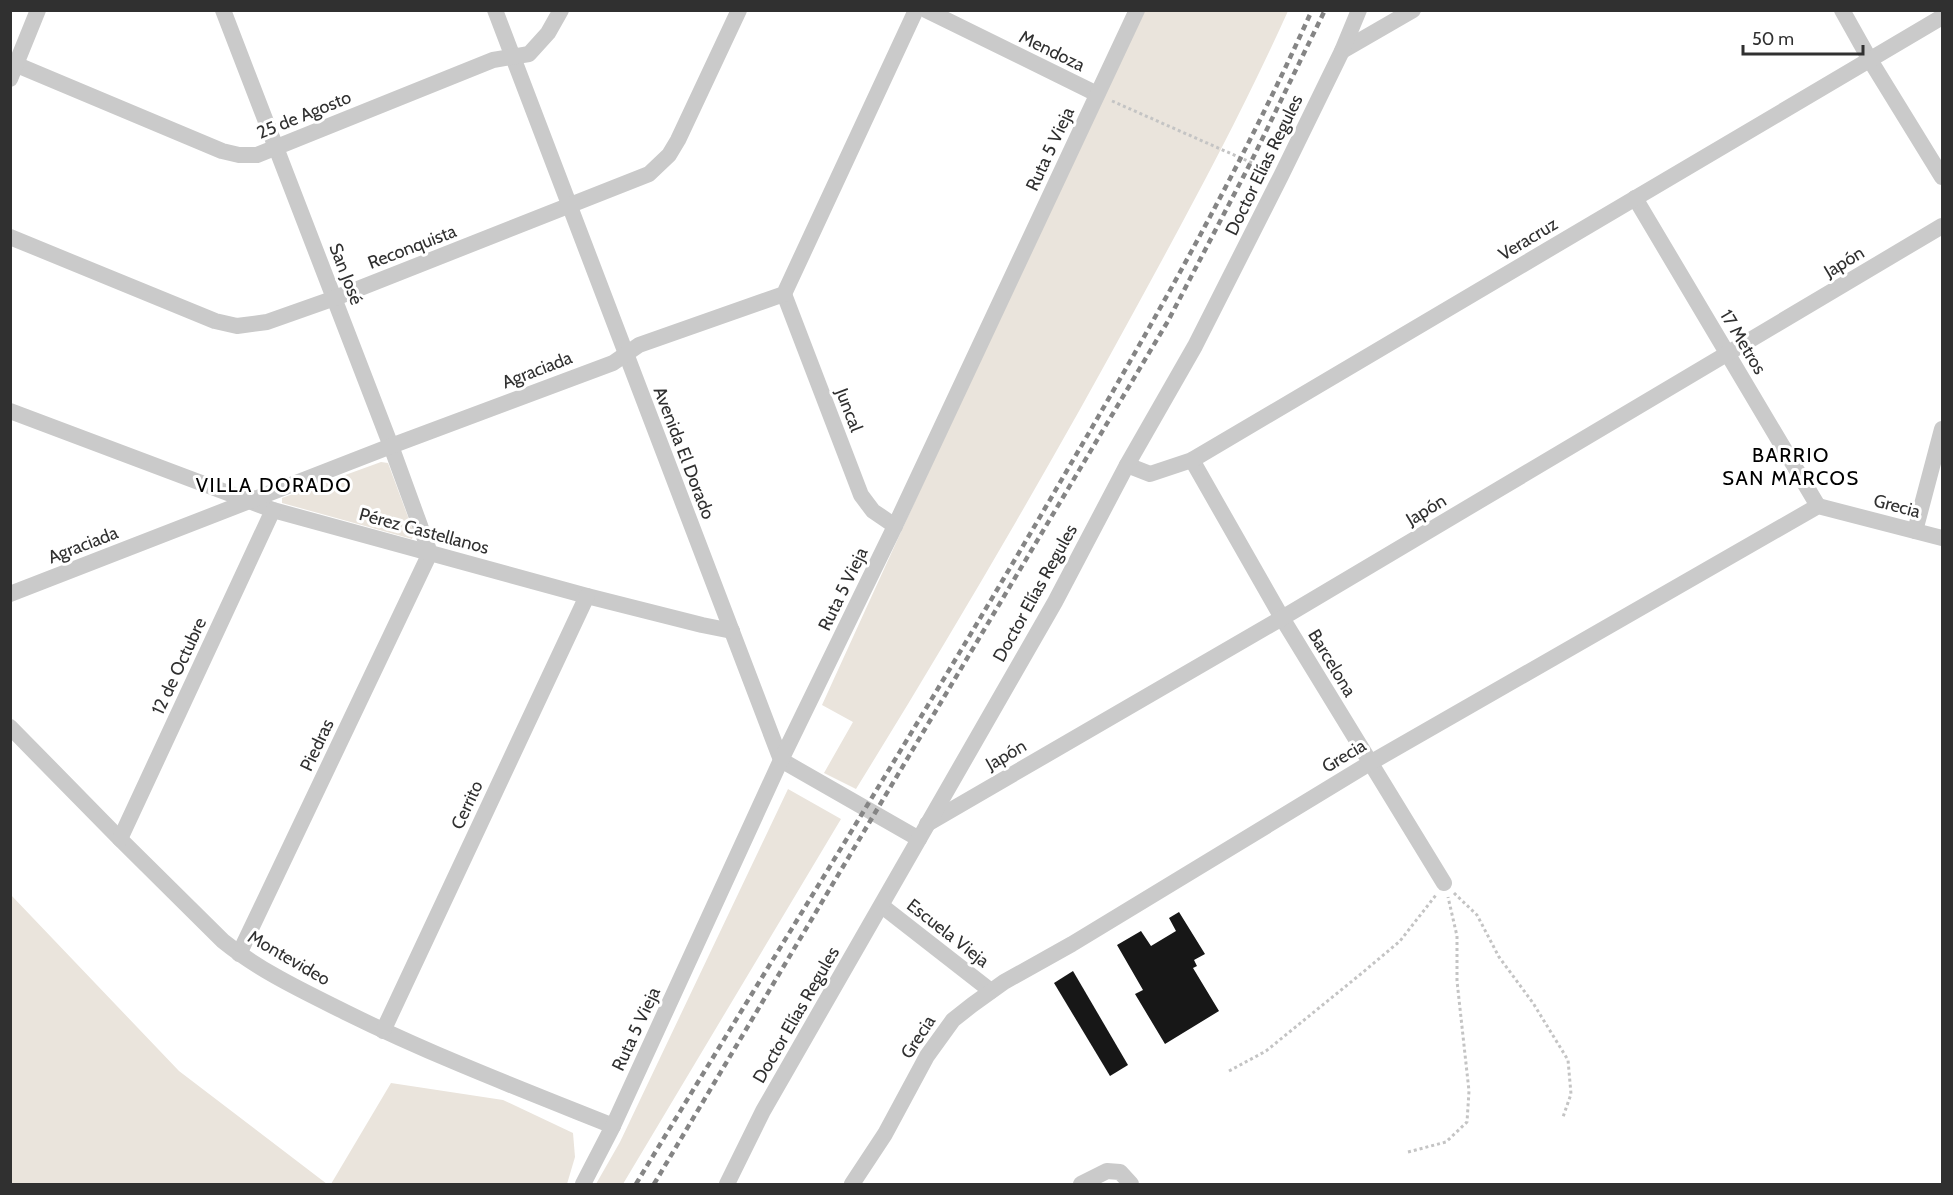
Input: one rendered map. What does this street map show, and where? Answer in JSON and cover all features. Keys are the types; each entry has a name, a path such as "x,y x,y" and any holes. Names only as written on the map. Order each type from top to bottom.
{"street":[{"path":"12,68 38,10"},
{"name":"San José","path":"224,10 430,553"},
{"name":"Avenida El Dorado","path":"495,10 568,207 781,760"},
{"name":"25 de Agosto","path":"12,68 222,151 239,155 258,155 493,60 529,54 548,33 561,10"},
{"name":"Reconquista","path":"10,237 227,324 251,325 267,322 335,298 649,174 669,155 739,10"},
{"path":"784,294 916,10"},
{"name":"Mendoza","path":"926,10 1097,94"},
{"name":"Ruta 5 Vieja","path":"583,1185 613,1126 781,760 895,526 1137,10"},
{"name":"Doctor Elías Regules","path":"727,1185 763,1111 1055,602 1127,465 1195,346 1281,176 1342,51 1359,10"},
{"path":"1342,51 1413,10"},
{"path":"1842,10 1942,177"},
{"name":"Veracruz","path":"1127,465 1150,474 1192,460 1942,17"},
{"name":"17 Metros","path":"1635,198 1818,506"},
{"name":"Japón","path":"927,824 1282,618 1942,226"},
{"name":"Agraciada","path":"10,594 391,446 613,363 639,345 784,294"},
{"name":"Juncal","path":"784,294 861,495 873,511 895,526"},
{"name":"Pérez Castellanos","path":"10,411 273,510 586,596 732,631"},
{"path":"1915,531 1942,429"},
{"name":"Barcelona","path":"1192,460 1282,618 1444,884"},
{"name":"Grecia","path":"852,1185 885,1134 927,1056 953,1020 991,991 1370,763 1818,506 1942,538"},
{"name":"12 de Octubre","path":"120,839 273,510"},
{"name":"Piedras","path":"239,954 430,553"},
{"name":"Cerrito","path":"382,1030 586,596"},
{"name":"Montevideo","path":"10,727 120,839 239,954 274,976 382,1030 480,1073 613,1126"},
{"path":"781,760 919,839"},
{"name":"Escuela Vieja","path":"882,906 991,991"},
{"path":"1081,1185 1107,1172 1125,1178"}],"path":[{"path":"1097,94 1281,176"},
{"path":"1228,1071 1266,1051 1400,941 1444,884"},
{"path":"1444,884 1477,915 1500,957 1533,1003 1568,1060 1571,1094 1563,1117"},
{"path":"1408,1152 1446,1142 1467,1122 1469,1091 1457,981 1457,936 1444,884"}],"shaded area":[{"path":"1142,11 1288,11 1216,160 1103,367 1000,549 856,789 824,773 853,722 822,705 1042,223"},
{"path":"381,462 388,463 414,533 412,539 282,503 282,498"},
{"path":"788,789 841,819 623,1184 596,1184 620,1142"},
{"path":"11,895 179,1071 327,1184 11,1184"},
{"path":"391,1083 503,1100 573,1133 575,1157 567,1184 331,1184"}],"building":[{"path":"1179,912 1205,954 1194,960 1197,966 1193,968 1219,1011 1165,1044 1135,994 1143,990 1117,945 1141,931 1151,946 1176,931 1169,918"},
{"path":"1073,971 1128,1065 1110,1076 1054,983"}],"railway":[{"path":"636,1184 963,648 1102,411 1227,185 1312,10"},
{"path":"654,1184 1168,321 1251,162 1325,10"}],"district":[{"name":"BARRIO SAN MARCOS","path":"1791,466"},
{"name":"VILLA DORADO","path":"274,485"}]}
